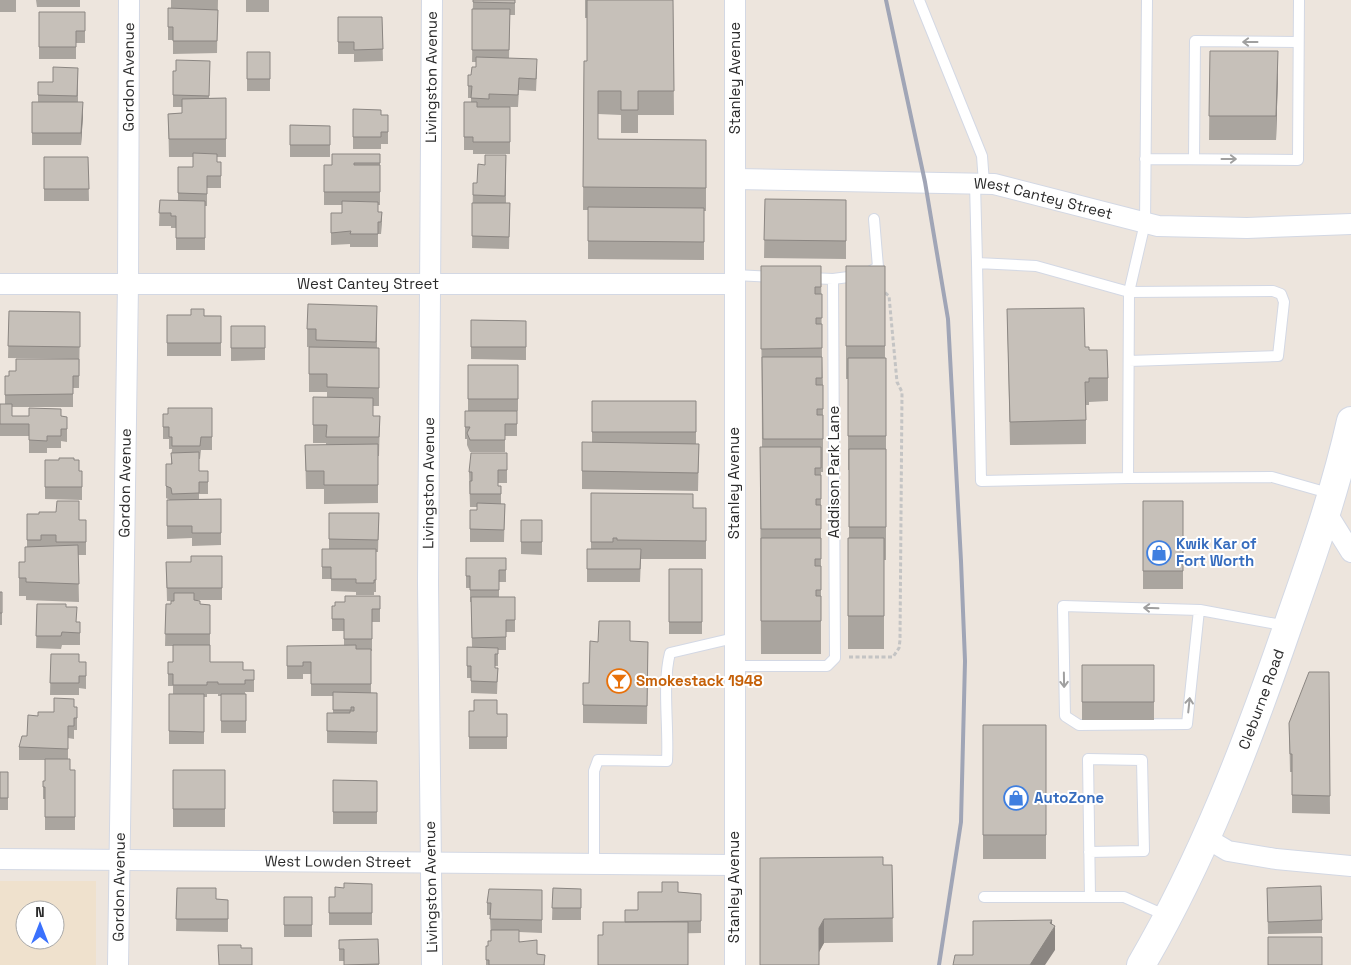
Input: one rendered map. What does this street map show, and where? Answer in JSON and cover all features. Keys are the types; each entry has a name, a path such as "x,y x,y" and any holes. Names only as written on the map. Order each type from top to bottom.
{"main road":[{"name":"Cleburne Road","path":"1141,965 1168,917 1206,838 1261,704 1340,469 1351,421"}],"street":[{"name":"Gordon Avenue","path":"118,965 128,284 129,0"},
{"name":"Livingston Avenue","path":"432,0 428,593 432,965"},
{"name":"Stanley Avenue","path":"735,0 735,965"},
{"name":"West Cantey Street","path":"735,180 994,184 1158,226 1247,228 1351,224"},
{"name":"West Cantey Street","path":"0,284 430,284 735,280"},
{"path":"1329,503 1351,552"},
{"path":"1206,838 1228,851 1276,859 1351,866"},
{"name":"West Lowden Street","path":"0,859 734,866"}],"lane":[{"path":"919,0 982,156 979,183 977,262 981,481 1272,477 1329,503"},
{"path":"1128,478 1129,292 1145,223 1147,0"},
{"path":"1145,159 1298,160 1299,0"},
{"path":"1194,159 1195,42 1298,42"},
{"path":"735,280 788,277 833,279 864,276 878,267 874,219"},
{"path":"977,262 1036,266 1129,292 1274,291 1281,294 1284,302 1278,356 1129,361"},
{"name":"Addison Park Lane","path":"833,279 835,658"},
{"path":"1200,610 1187,724 1079,725 1065,716 1063,606 1200,610 1288,626"},
{"path":"594,864 594,771 598,760 667,761 667,666 670,653 734,638"},
{"path":"734,666 827,666 835,658"},
{"path":"1089,852 1144,851 1142,760 1088,759 1089,852 1090,897"},
{"path":"984,897 1124,897 1168,917"}],"path":[{"path":"835,658 893,657 899,648 900,640 902,392 897,382 889,296 864,276"}],"shaded area":[{"path":"0,881 96,881 96,965 0,965"}],"building":[{"path":"473,0 515,0 515,3 473,2"},
{"path":"587,0 673,0 674,91 638,91 638,110 621,110 621,91 598,91 598,139 706,140 706,188 583,187 584,61 587,61"},
{"path":"168,8 218,10 217,41 173,41 173,27 168,27"},
{"path":"472,9 510,9 509,50 472,50"},
{"path":"39,12 85,12 85,31 76,31 76,47 39,47"},
{"path":"338,17 382,17 383,49 354,50 354,42 338,42"},
{"path":"1210,51 1278,51 1276,116 1209,116"},
{"path":"247,52 270,52 270,79 247,79"},
{"path":"476,57 537,59 536,79 519,78 518,95 489,94 489,99 471,98 472,86 468,86 468,75 471,75 472,67 476,67"},
{"path":"176,60 210,61 209,96 173,95 173,71 176,71"},
{"path":"53,67 78,68 77,96 38,95 38,82 53,82"},
{"path":"226,98 226,139 169,139 168,114 182,113 182,99"},
{"path":"32,102 83,102 81,133 32,133"},
{"path":"464,102 477,102 477,107 510,107 510,142 473,142 473,137 464,137"},
{"path":"353,109 381,110 381,115 388,115 388,132 381,132 381,137 353,137"},
{"path":"290,125 330,126 330,145 290,145"},
{"path":"193,153 217,154 217,162 221,162 221,176 207,176 207,194 178,193 178,167 193,167"},
{"path":"332,154 380,154 380,163 354,163 354,165 380,165 380,192 324,192 324,165 332,165"},
{"path":"485,155 506,155 505,196 473,195 473,183 477,183 478,164 485,165"},
{"path":"44,157 88,157 89,189 44,189"},
{"path":"765,199 846,200 846,241 764,240"},
{"path":"160,200 205,201 205,238 176,238 176,216 171,216 171,213 159,213"},
{"path":"342,201 378,202 378,212 382,212 381,222 378,222 378,234 350,234 351,231 331,233 331,213 342,213"},
{"path":"472,203 510,203 509,237 472,236"},
{"path":"588,207 704,208 704,242 588,241"},
{"path":"761,266 821,266 821,287 815,287 815,294 822,294 822,318 816,318 816,324 822,324 822,348 761,349"},
{"path":"846,266 885,266 885,346 846,346"},
{"path":"308,304 377,306 376,342 316,340 316,329 307,329"},
{"path":"1084,308 1085,347 1089,347 1089,350 1107,350 1108,378 1089,378 1089,382 1085,382 1086,420 1010,422 1007,309"},
{"path":"191,309 204,309 204,316 221,316 221,343 167,343 167,315 191,315"},
{"path":"9,311 80,312 80,347 8,346"},
{"path":"471,320 526,321 526,347 471,347"},
{"path":"231,326 265,326 265,348 231,348"},
{"path":"309,347 379,348 379,388 327,387 327,374 309,374"},
{"path":"762,357 822,357 822,378 816,378 816,385 823,385 823,409 817,409 817,415 823,415 823,439 763,439"},
{"path":"848,358 886,358 886,436 848,436"},
{"path":"16,359 79,359 79,376 73,376 73,394 5,395 5,376 9,376 9,371 16,371"},
{"path":"468,365 518,365 518,399 468,399"},
{"path":"313,397 373,398 373,416 380,416 379,437 326,437 327,425 313,425"},
{"path":"592,401 696,401 696,432 592,432"},
{"path":"0,404 12,404 12,416 29,416 29,408 61,409 61,416 67,417 67,429 61,429 61,436 47,436 47,441 29,440 29,424 0,424"},
{"path":"168,408 212,408 212,437 201,437 200,446 172,446 172,437 169,437 169,427 163,427 163,414 168,414"},
{"path":"465,411 517,411 517,424 505,424 505,440 470,440 467,433 470,427 465,427"},
{"path":"582,442 699,444 698,473 582,471"},
{"path":"378,444 378,485 324,485 324,471 306,471 305,445"},
{"path":"760,447 821,447 821,468 815,468 815,475 821,475 821,499 816,499 816,505 821,505 821,529 761,529"},
{"path":"849,449 886,449 886,527 849,527"},
{"path":"199,452 199,471 208,471 208,482 199,482 199,493 172,494 171,488 166,486 166,464 172,464 171,453"},
{"path":"471,453 507,453 507,470 498,470 498,486 501,486 501,494 470,494 470,481 472,481 472,472 469,472"},
{"path":"59,458 79,460 79,471 82,471 82,487 45,487 45,460 59,460"},
{"path":"591,493 693,494 693,508 706,508 706,541 617,540 617,538 613,538 613,542 591,542"},
{"path":"221,499 221,533 192,533 192,526 167,526 167,500"},
{"path":"57,501 79,501 79,520 86,520 86,542 56,542 56,535 41,535 41,540 27,540 27,514 56,512"},
{"path":"1143,501 1183,501 1183,571 1143,571"},
{"path":"477,503 505,504 504,530 470,529 470,510 477,510"},
{"path":"329,513 379,513 378,540 329,539"},
{"path":"521,520 542,520 542,542 521,542"},
{"path":"761,538 821,538 821,559 815,559 815,566 821,566 821,590 816,590 816,596 821,596 821,621 761,621"},
{"path":"848,538 884,538 884,616 848,616"},
{"path":"78,545 79,584 26,582 26,578 19,578 19,562 25,562 25,547"},
{"path":"322,549 376,549 376,580 374,580 374,583 356,583 356,579 331,579 331,567 322,567"},
{"path":"587,549 641,549 640,569 587,569"},
{"path":"191,556 222,556 222,588 167,588 166,562 191,562"},
{"path":"466,558 506,558 506,570 499,570 499,590 470,590 470,576 466,576"},
{"path":"669,569 702,569 702,622 669,622"},
{"path":"0,592 2,592 2,613 0,613"},
{"path":"174,593 194,593 194,600 200,601 200,604 210,605 210,634 165,634 166,604 171,604 171,601 174,601"},
{"path":"345,596 380,596 380,609 372,609 372,639 344,639 344,619 332,619 332,606 335,606 335,602 345,602"},
{"path":"471,597 515,597 515,620 506,620 506,637 472,638"},
{"path":"37,604 66,604 66,607 77,607 76,622 80,622 80,633 62,632 61,636 36,636"},
{"name":"Smokestack 1948","path":"599,621 630,621 630,641 648,642 647,706 583,705 583,683 589,683 590,641 598,642"},
{"path":"173,645 210,645 210,662 243,662 243,670 254,670 254,680 245,680 245,684 207,682 207,685 173,685 173,674 168,674 168,662 173,662"},
{"path":"356,645 356,649 371,649 371,684 311,684 311,662 303,662 303,666 287,666 287,646"},
{"path":"467,647 498,648 498,654 495,654 495,668 498,668 497,682 471,681 471,666 467,666"},
{"path":"51,654 79,654 79,662 86,662 86,676 79,676 79,683 50,683"},
{"path":"1082,665 1154,665 1154,702 1082,702"},
{"path":"1309,672 1329,672 1330,796 1292,795 1292,754 1290,754 1289,723"},
{"path":"333,692 377,693 377,732 327,731 327,713 350,713 350,711 354,711 354,707 351,707 351,710 333,710"},
{"path":"169,694 204,694 204,732 169,731"},
{"path":"221,694 246,694 246,721 221,721"},
{"path":"54,698 74,699 74,707 77,707 77,718 74,718 74,726 68,726 68,749 19,747 22,736 27,736 28,715 38,716 38,712 54,712"},
{"path":"474,700 497,700 497,714 507,714 507,737 469,737 469,711 474,711"},
{"path":"983,725 1046,725 1046,835 983,835"},
{"path":"45,759 70,759 70,770 75,770 75,817 45,817 45,787 43,787 43,781 45,781"},
{"path":"173,770 225,770 225,809 173,809"},
{"path":"0,772 8,772 8,798 0,798"},
{"path":"333,780 377,781 377,812 333,812"},
{"path":"883,857 883,865 892,865 893,918 824,919 819,928 819,965 760,965 760,858"},
{"path":"662,882 678,882 678,892 701,894 701,921 625,922 625,910 638,910 638,892 662,892"},
{"path":"344,883 372,884 372,913 329,913 329,897 335,897 335,887 344,888"},
{"path":"1321,886 1322,920 1268,922 1267,888"},
{"path":"177,888 216,888 216,899 228,900 228,919 176,919"},
{"path":"553,888 581,889 581,908 552,908"},
{"path":"489,889 542,890 542,920 490,919 491,903 487,903"},
{"path":"284,897 312,897 312,925 284,925"},
{"path":"1052,920 1050,923 1055,926 1030,965 953,965 955,955 973,955 973,921"},
{"path":"603,922 688,922 688,965 598,965 598,935 603,935"},
{"path":"491,930 519,930 519,942 537,940 537,954 545,955 544,965 489,965 489,960 486,960 486,946 488,946 488,941 491,941"},
{"path":"1268,937 1322,937 1322,965 1268,965"},
{"path":"378,939 379,964 344,965 344,949 339,949 339,940"},
{"path":"218,945 241,945 241,948 252,948 252,965 219,965"}],"railway":[{"path":"886,0 925,182 948,319 965,661 961,822 939,965"}],"place":[{"name":"Kwik Kar of Fort Worth","path":"1159,553"},
{"name":"Smokestack 1948","path":"619,681"},
{"name":"AutoZone","path":"1016,798"}]}
